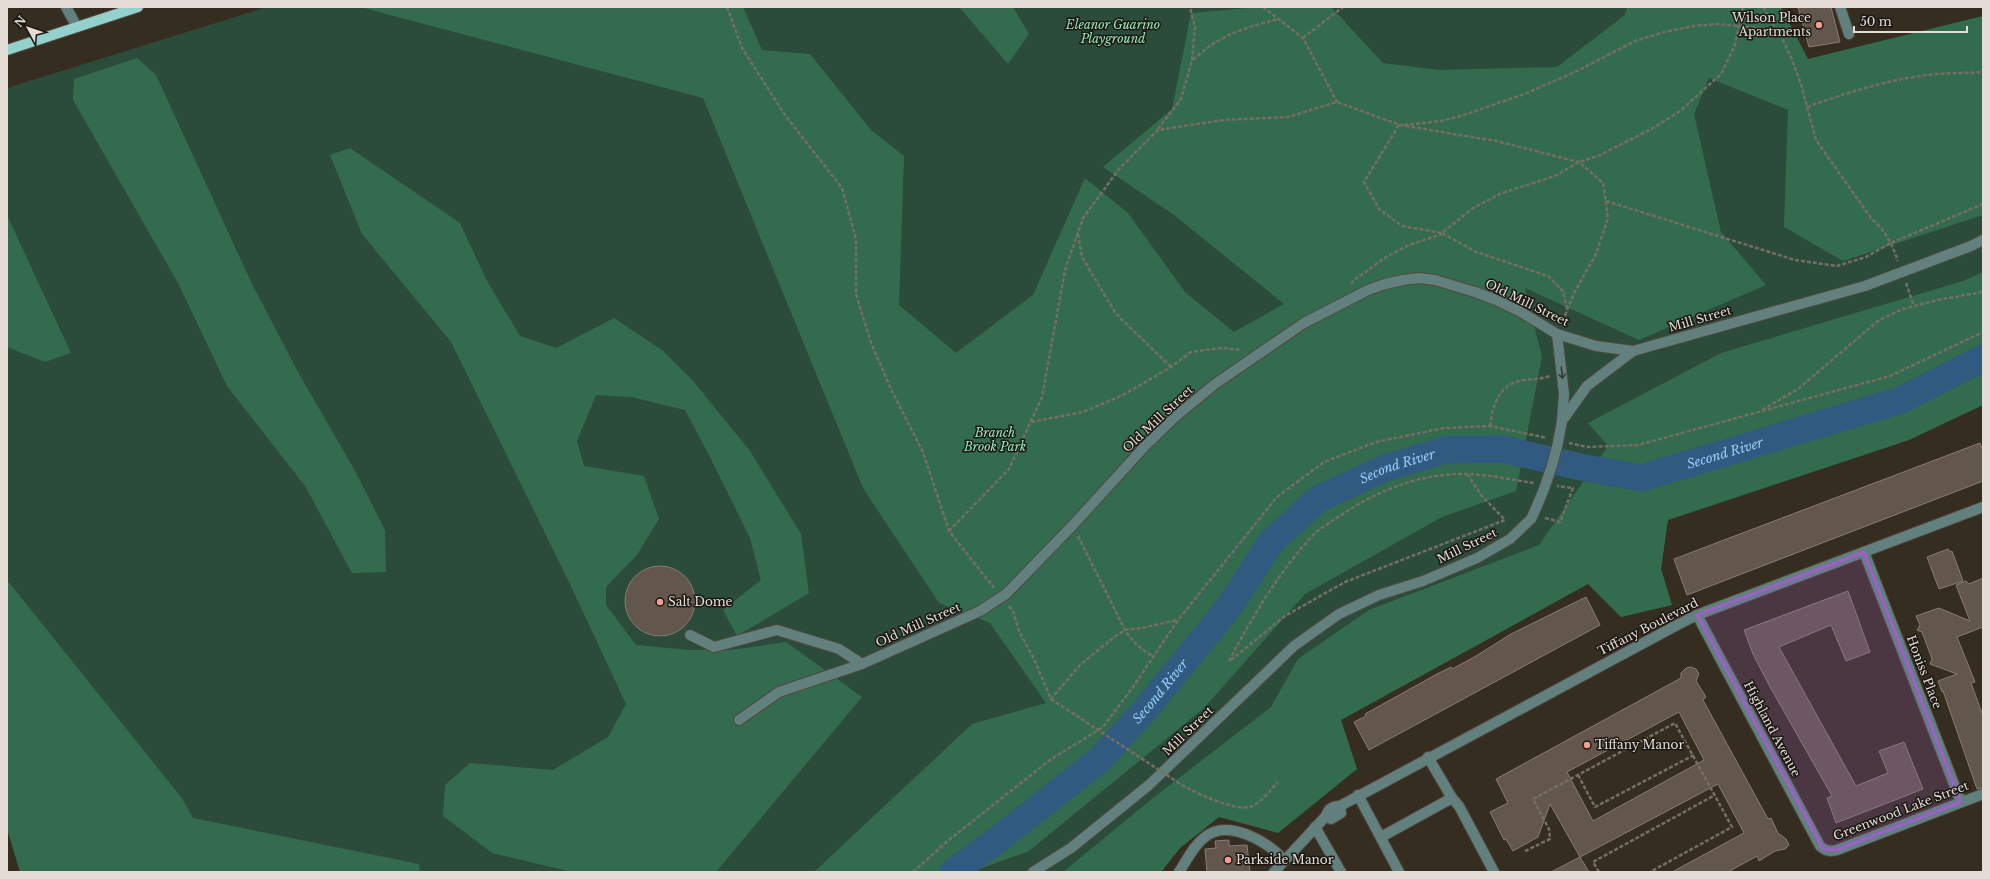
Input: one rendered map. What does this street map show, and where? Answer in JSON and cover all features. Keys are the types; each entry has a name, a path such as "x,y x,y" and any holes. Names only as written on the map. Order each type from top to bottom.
{"main road":[{"path":"7,50 138,7"}],"street":[{"path":"66,7 77,27"},
{"path":"1840,7 1850,34"},
{"name":"Mill Street","path":"1033,872 1071,848 1149,785 1294,646 1346,611 1379,595 1423,581 1477,558 1510,539 1531,519 1543,494 1559,439 1562,421 1578,396 1615,363 1633,351 1865,286 1983,240"},
{"name":"Old Mill Street","path":"739,720 779,692 862,664 980,611 1001,596 1073,524 1145,446 1175,417 1215,384 1304,323 1368,290 1385,284 1419,278 1462,288 1496,300 1521,312 1557,334 1596,346 1633,351"},
{"path":"1557,334 1564,394 1562,421"},
{"name":"Tiffany Boulevard","path":"1315,827 1326,816 1331,819 1341,812 1341,805 1358,795 1697,615 1983,506"},
{"name":"Honiss Place","path":"1864,552 1961,802"},
{"name":"Highland Avenue","path":"1697,615 1820,846 1827,851"},
{"path":"690,635 714,647 777,630 839,648 862,664"},
{"path":"1428,757 1452,798 1459,806 1494,872"},
{"name":"Greenwood Lake Street","path":"1827,851 1837,850 1983,794"},
{"path":"1358,795 1399,872"},
{"path":"1381,837 1452,798"},
{"path":"1274,872 1315,827 1341,872"},
{"path":"1179,872 1204,837 1219,830 1227,830 1252,837 1277,852 1284,860"}],"path":[{"path":"727,7 742,48 785,115 842,188 856,239 856,294 871,343 892,391 923,452 949,532 1013,611 1019,631 1034,659 1051,699 1182,785 1218,801 1235,806 1250,807 1262,798 1278,782"},
{"path":"949,532 1009,469 1042,397 1066,270 1083,218 1119,169 1158,130 1181,99 1192,60 1195,27 1190,7"},
{"path":"1263,7 1303,38 1337,102"},
{"path":"1303,38 1343,7"},
{"path":"1350,286 1354,280 1386,257 1442,233 1472,208 1502,193 1555,176 1579,162 1598,156 1624,144 1680,112 1721,74 1735,45 1743,7"},
{"path":"1762,7 1780,34 1794,64 1816,140 1825,156 1891,243 1914,306"},
{"path":"1192,60 1208,45 1233,32 1278,19"},
{"path":"1400,125 1461,116 1527,93 1579,70 1635,41 1664,32 1702,25 1717,24 1739,28 1762,28 1780,34"},
{"path":"1807,107 1860,88 1885,82 1936,74 1983,72"},
{"path":"1158,130 1223,120 1288,117 1337,102 1400,125 1496,141 1579,162 1603,183 1608,218 1596,254 1557,334"},
{"path":"1400,125 1364,182 1379,209 1402,226 1442,233 1476,252 1548,276 1563,291 1568,309"},
{"path":"1606,201 1795,260 1837,266 1866,257 1891,243 1983,204"},
{"path":"1078,233 1082,258 1116,314 1171,367"},
{"path":"1758,412 1798,389 1879,320 1914,306 1936,300 1983,292"},
{"path":"1587,447 1638,445 1890,376 1983,332"},
{"path":"1031,422 1083,412 1123,395 1171,367 1191,352 1222,348 1260,353"},
{"path":"1490,426 1492,407 1497,397 1506,387 1524,380 1534,380 1550,376"},
{"path":"913,872 950,839 1050,760 1103,727 1133,687 1178,620 1277,497 1324,462 1376,442 1444,428 1490,426 1527,434"},
{"path":"1468,474 1481,495 1505,520 1345,582 1285,616 1229,661 1250,622 1285,571 1314,534 1356,505 1395,485 1426,478 1468,474 1535,483"},
{"path":"1545,518 1560,522 1573,488 1550,485"},
{"path":"1073,524 1095,572 1125,630 1143,651 1154,656"},
{"path":"1051,699 1080,665 1125,630 1178,620"},
{"path":"1525,851 1550,839 1549,829 1533,799 1675,723 1694,755 1732,827 1650,872"},
{"path":"1578,775 1595,807 1694,755"},
{"path":"1599,872 1593,862 1715,794"}],"highlighted area":[{"path":"1864,552 1961,802 1837,850 1823,849 1697,615"}],"green space":[{"name":"Branch Brook Park","path":"267,7 1781,7 1808,59 1983,16 1983,405 1909,440 1668,520 1661,569 1672,605 1621,617 1588,584 1341,720 1357,769 1278,833 1219,817 1180,848 1161,872 20,872 7,829 7,88"},
{"path":"360,7 743,7 762,50 810,54 871,130 904,156 899,305 956,353 1033,295 1085,178 1128,213 1185,292 1234,332 1284,304 1174,215 1103,167 1172,109 1191,13 1260,7 1331,7 1383,63 1439,70 1557,67 1625,15 1627,7 1781,7 1808,59 1983,16 1983,215 1843,261 1784,227 1788,110 1709,78 1694,114 1721,232 1766,285 1639,340 1525,288 1542,357 1516,491 1442,517 1305,594 1204,708 1029,851 971,872 814,872 972,724 1046,703 990,623 939,603 863,488 703,98"},
{"path":"959,7 1013,7 1029,34 1008,64"},
{"path":"137,58 156,75 252,284 298,372 354,469 385,530 386,572 352,573 305,486 227,386 178,283 73,100 74,79"},
{"path":"350,148 460,223 487,281 520,336 556,348 614,318 662,350 694,382 750,451 801,534 809,593 737,636 723,610 761,580 750,538 685,410 631,397 596,395 577,441 584,466 644,476 659,519 637,555 606,587 606,605 636,645 689,650 730,650 786,642 862,697 716,872 572,872 492,853 443,816 445,785 470,763 553,770 608,737 626,704 569,582 451,342 362,234 330,155"},
{"path":"7,215 71,353 45,362 7,347"},
{"path":"1983,272 1983,405 1909,440 1668,520 1661,569 1672,605 1621,617 1588,584 1341,720 1357,769 1278,833 1219,817 1180,848 1161,872 1063,872 1153,798 1271,707 1298,659 1369,610 1539,545 1608,446 1588,423 1721,353 1963,281"},
{"path":"7,580 181,797 193,818 419,864 420,872 20,872 7,829"}],"building":[{"name":"Wilson Place Apartments","path":"1798,7 1831,7 1840,42 1809,47"},
{"path":"1980,443 1983,451 1983,481 1687,595 1674,559"},
{"path":"1948,549 1950,552 1952,551 1963,581 1939,589 1927,557"},
{"name":"Salt Dome","path":"660,566 679,572 689,582 695,601 689,620 679,630 660,636 641,630 631,620 625,601 631,582 641,572"},
{"path":"1983,578 1983,627 1957,637 1975,682 1971,683 1983,716 1983,788 1977,789 1943,691 1942,692 1938,681 1957,674 1930,664 1932,659 1922,632 1917,630 1920,625 1916,616 1939,608 1970,621 1956,585 1966,581 1969,584"},
{"path":"1848,591 1870,652 1846,661 1831,625 1779,647 1856,786 1888,773 1879,751 1904,742 1923,789 1836,823 1827,798 1832,796 1769,685 1753,654 1744,630"},
{"path":"1586,597 1600,625 1369,750 1354,722 1366,716 1365,714 1437,674 1451,667 1452,669 1476,656 1511,634"},
{"name":"Tiffany Manor","path":"1691,667 1696,669 1699,674 1696,681 1706,697 1703,700 1768,819 1771,818 1778,833 1786,839 1789,845 1785,849 1775,851 1759,861 1757,856 1728,872 1672,872 1744,833 1718,784 1580,857 1550,804 1538,837 1513,851 1506,839 1504,840 1490,812 1508,803 1496,779 1681,678 1681,673 1686,668","holes":["1679,712 1704,760 1593,821 1567,772"]},
{"name":"Parkside Manor","path":"1229,840 1229,846 1247,845 1250,872 1207,872 1205,849 1216,848 1215,841"},
{"path":"1580,857 1589,872 1551,872"}],"waterway":[{"name":"Second River","path":"953,872 993,843 1099,760 1143,712 1229,607 1271,542 1318,499 1385,468 1445,450 1502,449 1581,467 1641,478 1901,400 1983,358"}],"place":[{"name":"Wilson Place Apartments","path":"1819,25"},
{"name":"Salt Dome","path":"660,602"},
{"name":"Tiffany Manor","path":"1587,745"},
{"name":"Parkside Manor","path":"1228,860"}],"park label":[{"name":"Eleanor Guarino Playground","path":"1113,32"}]}
